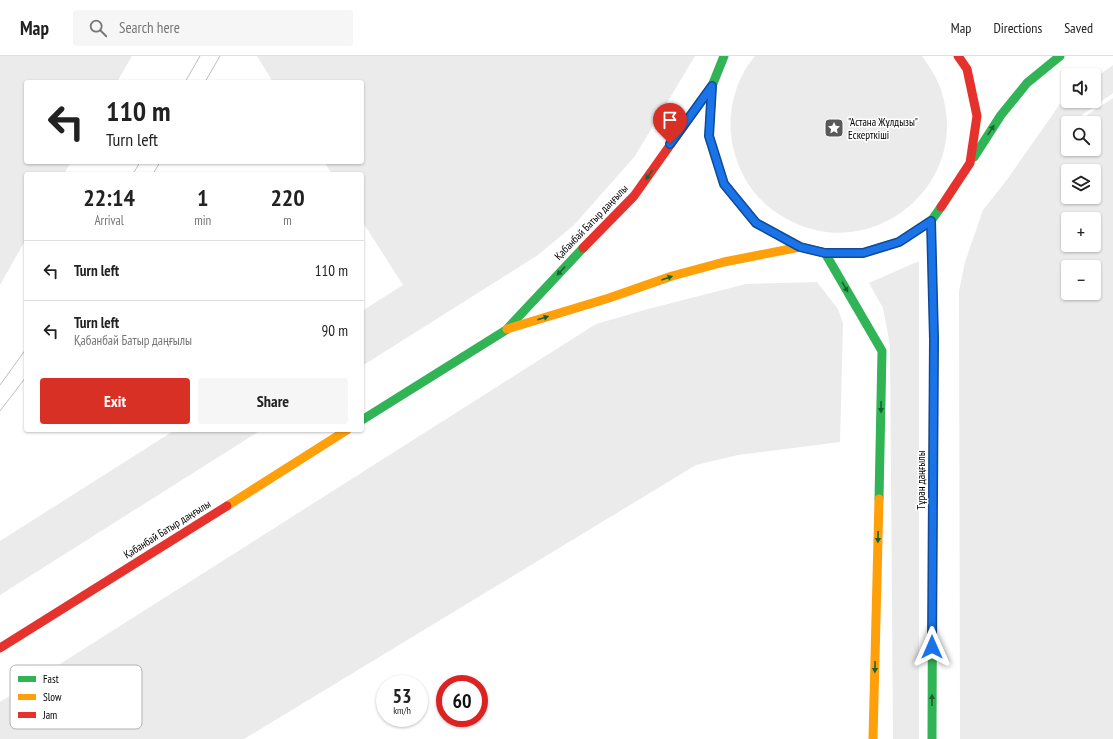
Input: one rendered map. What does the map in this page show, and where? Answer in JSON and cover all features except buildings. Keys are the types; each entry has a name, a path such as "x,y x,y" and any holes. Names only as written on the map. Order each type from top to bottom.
{"main road":[{"path":"724,56 712,86 709,136 724,184 756,223 800,247 825,253 863,253 899,242 931,221 1001,115 1027,83 1060,56"},
{"path":"958,56 967,69 977,116 970,163"},
{"name":"Қабанбай Батыр даңғылы","path":"506,330 594,236 634,196 712,86"},
{"name":"Тұран даңғылы","path":"931,221 934,339 932,739"},
{"name":"Қабанбай Батыр даңғылы","path":"364,419 506,330 609,298 672,276 724,262 800,247"},
{"path":"825,253 882,351 873,739"},
{"name":"Қабанбай Батыр даңғылы","path":"0,648 344,432"}],"shaded area":[{"path":"0,56 132,56 118,80 24,80 24,164 70,164 65,172 24,172 24,243 0,285"},
{"path":"257,56 695,56 635,156 574,225 538,255 364,365 364,310 403,285 364,224 364,172 331,172 325,164 364,164 364,80 272,80"},
{"path":"755,56 922,56 933,73 941,90 947,126 941,159 926,188 904,211 875,226 844,233 810,229 777,213 769,207 755,193 743,176 733,147 731,135 731,111 737,87"},
{"path":"1113,65 1113,93 1101,102 1101,74"},
{"path":"1113,98 1113,739 960,739 959,291 965,262 983,210 1006,181 1061,103 1061,108 1092,108 1081,116 1061,116 1061,131 1057,134 1061,131 1061,156 1101,156 1101,116 1086,116 1098,108 1101,108 1101,106"},
{"path":"919,261 919,739 893,739 890,345 883,308 869,283"},
{"path":"817,282 838,309 843,323 840,442 738,455 696,465 244,739 0,739 0,702 10,696 10,729 142,729 142,665 58,665 596,324 746,284"},
{"path":"172,432 258,432 0,595 0,541"}],"tram line":[{"path":"186,80 200,56"},
{"path":"206,80 220,56"},
{"path":"134,172 139,164"},
{"path":"154,172 159,164"},
{"path":"0,385 24,352"},
{"path":"0,411 24,380"}],"traffic: fast":[{"path":"724,56 712,86 709,136 724,184 756,223 800,247 825,253 863,253 899,242 931,221 941,207"},
{"path":"974,157 1001,115 1027,83 1060,56"},
{"path":"364,419 506,330 583,248"},
{"path":"825,253 882,351 879,499"},
{"path":"932,739 933,451"}],"traffic: slow":[{"path":"931,221 934,339 933,451"},
{"path":"507,329 609,298 672,276 724,262 800,247"},
{"path":"227,506 344,432"},
{"path":"873,739 879,499"}],"traffic: jam":[{"path":"941,207 970,163 977,116 967,69 958,56"},
{"path":"583,248 634,196 712,86"},
{"path":"0,648 227,506"}],"place":[{"name":"\"Астана Жұлдызы\" Ескерткіші","path":"834,128"}],"route":[{"path":"670,144 712,86 709,136 724,184 756,223 800,247 825,253 863,253 899,242 931,221 934,339 932,647"}]}
